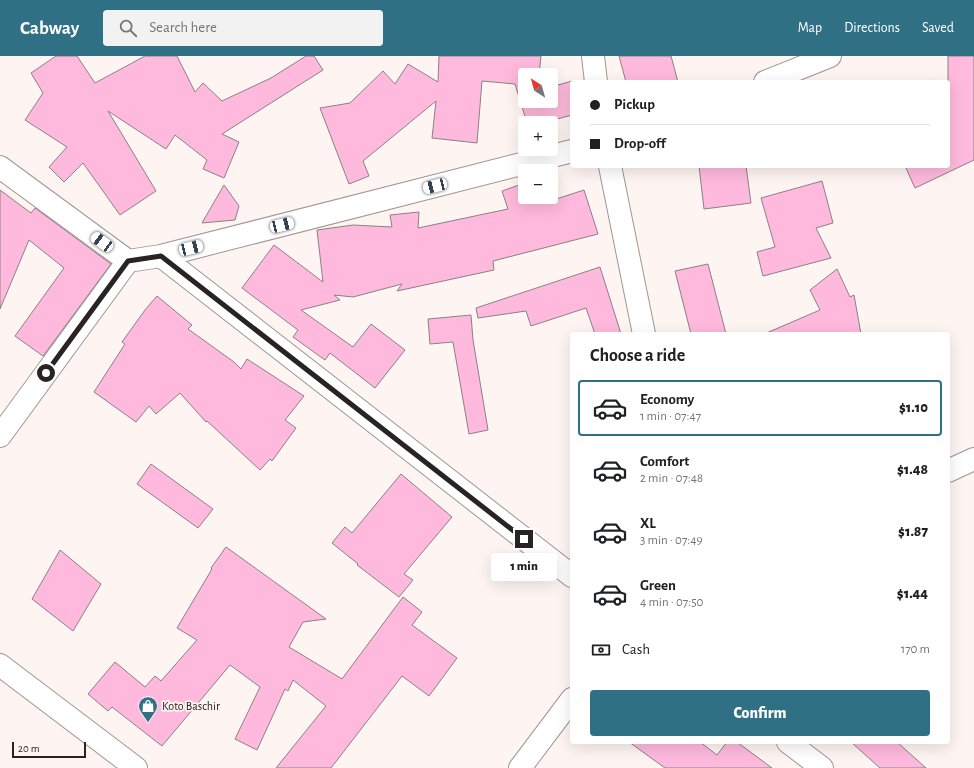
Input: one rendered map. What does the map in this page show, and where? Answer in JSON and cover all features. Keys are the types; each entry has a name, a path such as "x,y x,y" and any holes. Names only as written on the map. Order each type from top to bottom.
{"street":[{"path":"592,56 596,80"},
{"path":"770,80 830,56"},
{"path":"0,167 128,261 161,256 570,152"},
{"path":"610,168 644,332"},
{"path":"161,256 570,574"},
{"path":"0,436 128,261"},
{"path":"950,470 974,459"},
{"path":"0,665 136,768"},
{"path":"520,768 570,702"},
{"path":"791,744 822,768"}],"building":[{"path":"56,56 77,56 95,83 145,56 177,56 195,92 203,83 222,101 271,78 306,56 314,56 323,70 222,134 239,142 224,178 203,169 207,160 175,135 166,149 108,111 156,191 120,215 83,163 64,182 49,167 67,147 25,120 43,93 31,73"},
{"path":"439,56 541,56 540,68 518,68 518,94 515,84 482,81 477,143 432,138 436,101 363,161 369,176 349,184 320,108 350,103 383,71 395,84 408,64 438,82"},
{"path":"619,56 671,56 677,80 625,80"},
{"path":"948,56 974,56 974,160 915,188 906,168 950,168 950,80 948,80"},
{"path":"570,82 570,116 558,119 558,116 525,116 522,108 558,108 558,85"},
{"path":"699,168 746,168 751,203 704,209"},
{"path":"822,181 833,223 816,228 831,258 763,276 757,252 775,247 761,198"},
{"path":"224,185 239,206 235,220 202,223"},
{"path":"518,185 518,204 558,204 558,198 584,190 598,234 493,261 494,270 397,291 402,284 353,297 334,295 340,300 301,310 353,347 371,324 405,350 375,388 330,353 325,360 293,337 298,330 242,288 274,245 323,282 317,230 353,225 392,227 390,215 419,212 418,228 508,209 502,191"},
{"path":"0,190 31,213 35,208 111,264 43,356 15,336 64,268 29,240 0,309"},
{"path":"708,264 725,332 690,332 675,271"},
{"path":"600,267 620,332 594,332 586,308 531,326 526,311 478,318 476,308"},
{"path":"837,269 850,297 854,295 861,332 769,332 820,310 810,290"},
{"path":"157,296 192,325 188,329 234,362 241,369 247,359 304,396 285,420 296,428 272,461 270,459 260,470 207,421 206,422 180,393 156,414 149,406 136,422 94,392 125,344 122,342"},
{"path":"471,315 473,340 488,430 469,434 453,342 430,344 428,319"},
{"path":"151,464 213,509 198,528 137,484"},
{"path":"401,474 452,517 404,574 413,580 399,597 357,565 358,564 332,543 345,527 352,533"},
{"path":"226,547 326,619 303,622 289,647 342,679 403,597 422,612 412,625 457,658 429,696 402,676 331,768 276,768 326,706 293,680 288,691 285,689 257,750 235,739 260,687 230,665 162,746 112,707 108,711 88,694 115,662 145,687 155,676 161,681 197,640 177,628 212,569 211,568"},
{"path":"60,550 101,584 73,631 32,599"},
{"path":"632,744 703,744 717,755 725,744 740,744 772,768 665,768"},
{"path":"853,744 899,744 926,768 880,768"}],"place":[{"name":"Koto Baschir","path":"148,723"}],"route":[{"path":"46,373 128,261 161,256 524,539"}]}
